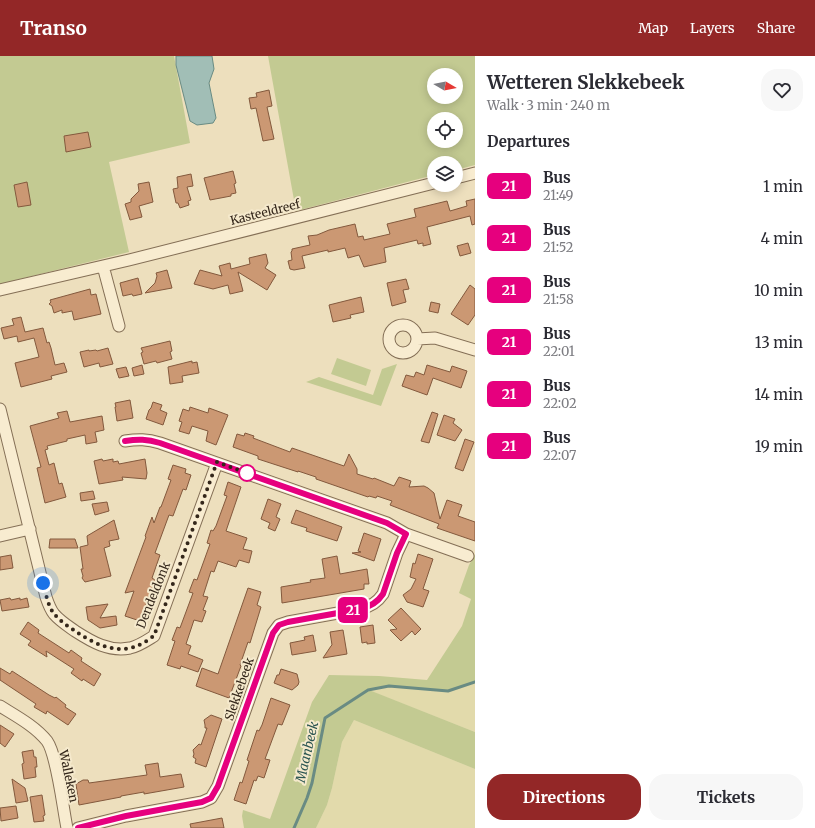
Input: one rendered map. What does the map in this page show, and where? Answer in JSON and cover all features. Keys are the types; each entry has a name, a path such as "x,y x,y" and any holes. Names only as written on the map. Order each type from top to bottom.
{"street":[{"path":"463,176 475,173"},
{"name":"Kasteeldreef","path":"0,290 103,266 427,185"},
{"path":"103,266 119,326"},
{"path":"417,339 435,338 475,350"},
{"name":"Dendeldonk","path":"0,409 46,597 50,607 58,618 90,641 101,646 115,649 129,648 141,644 154,636 217,462"},
{"path":"125,441 149,439 387,523 406,534 468,556"},
{"path":"0,536 30,530"},
{"name":"Slekkebeek","path":"78,828 126,816 202,802 211,798 218,786 273,633 279,625 288,622 360,609 372,605 379,600 383,594 397,553 406,534"},
{"name":"Walleken","path":"0,706 31,726 47,741 56,768 67,828"}],"shaded area":[{"path":"475,682 475,732 368,690 389,686 448,691"},
{"path":"354,720 475,769 475,828 316,828 327,805 342,742"}],"green space":[{"path":"0,56 174,56 190,143 109,162 129,252 0,284"},
{"path":"268,56 475,56 475,165 463,168 463,156 427,156 427,177 296,211"},
{"path":"337,358 371,370 366,386 331,374"},
{"path":"397,364 381,406 306,382 319,377 373,395 382,369"},
{"path":"475,554 475,682 448,691 389,686 369,690 475,732 475,769 354,720 342,742 327,805 316,828 244,828 242,816 243,810 270,819 312,702 329,675 379,676 427,680 462,626 471,599 459,593 469,565"}],"water":[{"path":"176,56 212,56 214,69 209,83 216,118 213,123 197,125 190,121 176,65"}],"building":[{"path":"269,90 272,106 267,107 274,139 263,141 256,108 251,109 249,98 257,97 256,93"},
{"path":"88,132 91,147 66,152 64,136"},
{"path":"233,171 236,183 234,184 236,193 231,194 231,196 210,200 204,178"},
{"path":"191,174 193,186 187,187 191,200 188,201 189,205 180,208 178,203 176,203 173,189 178,188 177,177"},
{"path":"27,182 31,205 18,207 14,185"},
{"path":"149,182 153,202 139,206 142,217 130,220 125,204 131,202 131,199 139,191 138,184"},
{"path":"475,199 475,224 472,225 470,216 427,227 431,244 423,246 423,243 418,244 417,240 384,248 386,262 364,267 359,255 348,258 345,248 302,256 305,268 294,270 290,269 288,261 292,260 292,249 310,245 308,236 317,235 329,230 355,224 358,237 363,236 364,240 390,234 387,224 416,217 414,209 447,201 450,211 467,206 466,201"},
{"path":"468,243 471,253 460,256 457,246"},
{"path":"266,254 268,263 265,268 276,275 267,290 238,272 243,291 230,294 228,285 213,289 194,284 200,270 222,276 219,266 230,263 231,269 250,264 249,258"},
{"path":"167,270 172,288 145,293 155,283 157,276 156,273"},
{"path":"138,278 142,294 123,296 120,283"},
{"path":"406,279 409,289 403,290 406,302 392,306 387,283"},
{"path":"470,285 475,289 475,315 468,325 451,314"},
{"path":"90,289 91,295 96,294 101,314 74,320 72,311 62,313 62,310 54,313 52,306 49,304 51,302 50,300"},
{"path":"361,297 364,312 350,315 351,318 333,322 329,305"},
{"path":"431,302 440,304 438,313 429,311"},
{"path":"21,317 25,332 43,328 47,343 49,342 51,348 55,365 64,363 67,372 51,376 52,379 21,387 15,363 39,357 34,338 18,342 17,336 4,339 1,328 14,325 12,319"},
{"path":"170,341 172,351 170,352 172,359 157,363 156,361 144,364 141,353 143,352 141,348"},
{"path":"108,348 113,364 100,367 99,363 84,367 80,352 89,350 97,351"},
{"path":"192,361 192,363 197,362 199,373 182,376 183,382 170,384 168,367"},
{"path":"142,365 144,374 134,376 132,368"},
{"path":"427,365 450,372 452,366 467,371 461,388 433,378 427,395 402,386 406,375 414,377 416,372 424,375"},
{"path":"126,367 129,376 119,378 116,369"},
{"path":"130,400 133,418 117,421 115,403"},
{"path":"153,402 162,405 160,410 167,413 163,425 146,419"},
{"path":"190,407 208,413 209,408 228,415 216,445 206,441 208,431 192,426 189,434 179,431 182,422 179,421 183,409 189,411"},
{"path":"67,411 70,422 102,416 104,430 95,432 97,442 86,444 85,435 47,446 48,449 45,450 49,465 54,463 59,484 62,483 66,497 45,503 37,468 41,467 30,426 59,418 57,413"},
{"path":"432,412 438,414 429,443 421,441"},
{"path":"444,415 455,419 453,423 462,430 455,441 437,435"},
{"path":"245,433 254,436 253,438 290,452 292,448 344,466 349,454 357,469 357,474 373,479 374,478 394,486 399,477 411,481 409,487 424,486 434,493 440,519 447,500 462,505 458,516 475,522 475,541 437,528 439,524 390,505 392,501 377,496 376,498 368,497 316,479 316,477 258,459 258,456 233,447 237,434 244,436"},
{"path":"465,439 474,442 463,471 455,468"},
{"path":"102,459 103,461 113,459 113,462 118,461 119,464 145,459 147,473 146,479 122,477 123,480 99,484 94,461"},
{"path":"173,465 186,469 185,473 191,475 186,490 183,489 173,516 169,515 155,553 160,555 152,578 155,580 140,621 125,616 134,591 125,593 152,517 154,523 161,507 171,480 168,479"},
{"path":"228,482 241,487 226,531 247,538 243,549 252,551 249,563 239,560 236,567 218,561 214,572 211,571 203,596 208,597 203,610 206,611 202,622 194,620 186,644 191,646 188,654 203,660 198,672 181,666 180,669 167,665 175,641 172,640 177,627 180,628 193,593 189,592 194,579 197,580 210,544 207,543 211,530 213,531 216,526 227,496 224,495"},
{"path":"93,491 95,499 81,501 80,493"},
{"path":"268,499 281,504 276,517 280,519 275,531 268,528 270,523 261,519"},
{"path":"107,502 109,511 95,515 92,504"},
{"path":"296,510 342,527 337,541 306,531 307,528 291,523"},
{"path":"114,520 119,539 109,541 110,546 104,548 111,576 85,582 82,578 83,576 81,569 83,569 80,547 88,545 87,536"},
{"path":"364,533 381,539 374,561 352,553 361,552 358,551"},
{"path":"50,539 75,539 78,548 49,548"},
{"path":"418,554 433,559 423,589 429,591 423,607 407,602 403,595 411,589 416,579 410,577 413,563 415,564"},
{"path":"11,555 13,568 0,570 0,557"},
{"path":"337,556 340,574 367,569 369,584 364,584 364,589 282,603 281,587 325,578 322,559"},
{"path":"248,588 261,592 257,605 261,607 250,643 248,642 229,698 196,686 202,668 218,674"},
{"path":"10,598 11,600 20,598 20,600 27,598 29,607 2,611 0,600"},
{"path":"108,604 100,618 116,616 117,625 100,628 88,620 86,607"},
{"path":"401,608 421,629 415,635 412,631 401,641 390,630 397,629 388,620"},
{"path":"28,622 39,630 38,633 69,653 71,650 82,658 81,661 101,674 94,686 83,679 82,681 71,673 74,669 46,651 47,657 28,645 31,641 20,634"},
{"path":"373,625 375,643 362,643 360,627"},
{"path":"343,630 347,654 323,658 332,645 330,632"},
{"path":"313,635 316,651 292,655 290,643 305,640 304,637"},
{"path":"0,668 10,674 12,671 49,695 55,698 56,697 66,705 65,707 76,714 68,725 47,711 46,714 34,707 36,704 0,680"},
{"path":"281,669 297,674 299,682 298,685 292,690 274,683"},
{"path":"271,698 290,705 282,725 278,724 265,759 270,760 264,778 258,776 256,781 254,780 246,804 234,800 240,782 242,783 249,761 247,760 257,730 259,731 262,725"},
{"path":"211,715 222,719 206,767 195,763 196,759 193,757 193,750 199,744 201,745 207,728 205,728 204,720"},
{"path":"0,725 14,734 5,747 0,743"},
{"path":"33,750 34,757 36,757 36,777 24,779 22,752"},
{"path":"158,763 160,777 181,774 184,787 144,794 144,792 79,805 76,784 83,780 88,780 89,783 147,775 145,765"},
{"path":"12,779 25,788 28,801 16,803"},
{"path":"42,795 45,815 43,816 44,821 34,822 30,797"},
{"path":"16,806 18,818 1,821 0,808"},
{"path":"222,818 224,828 191,828 190,824"}],"waterway":[{"name":"Maanbeek","path":"294,828 312,783 325,718 368,690 389,686 448,691 475,682"}],"bus line":[{"name":"21","path":"78,828 126,816 187,806 211,798 218,786 273,633 279,625 288,622 319,615 370,607 379,600 383,594 397,553 406,534 387,523 149,439 125,441"}],"route":[{"path":"43,583 46,597 53,612 64,624 90,641 101,646 115,649 129,648 141,644 154,636 217,462 247,473"}]}
